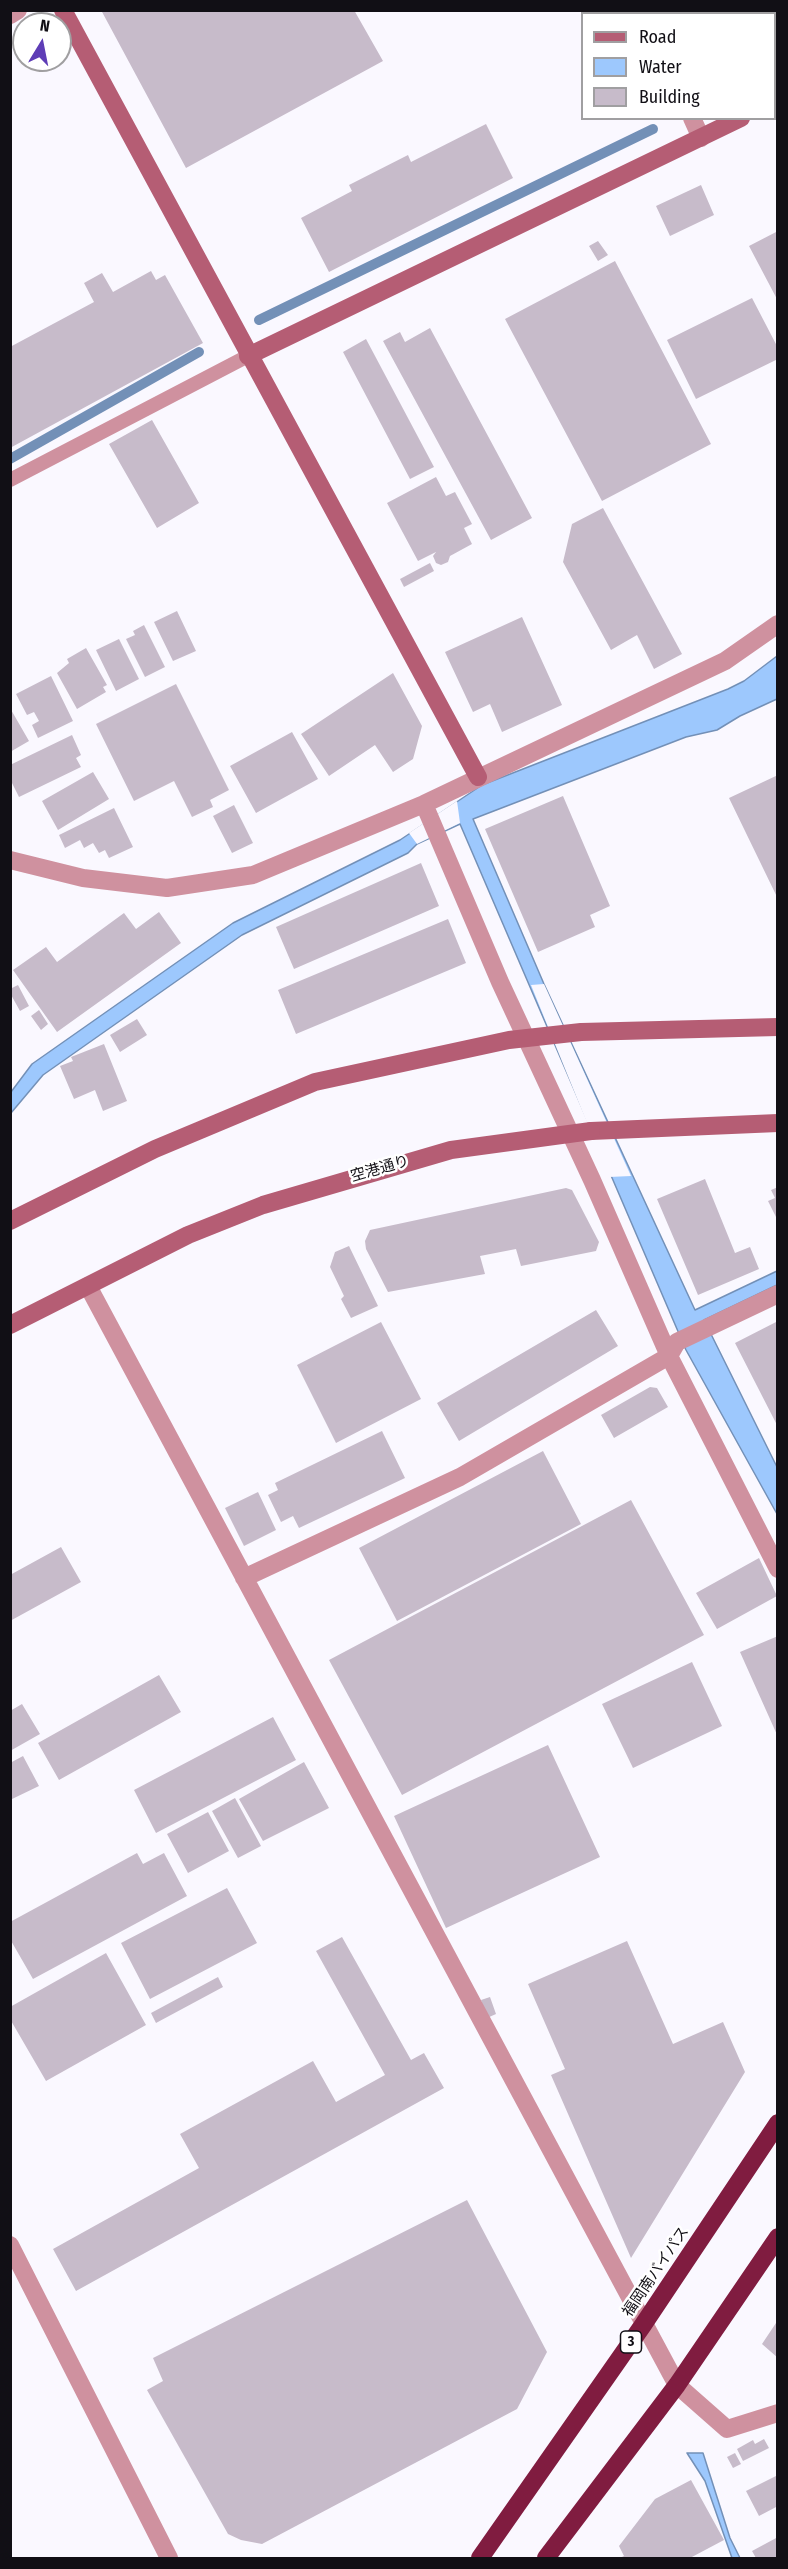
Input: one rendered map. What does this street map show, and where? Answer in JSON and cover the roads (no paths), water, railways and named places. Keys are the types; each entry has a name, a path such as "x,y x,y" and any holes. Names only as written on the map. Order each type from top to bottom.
{"highway":[{"name":"福岡南バイパス","path":"480,2559 643,2325 777,2123"},
{"path":"546,2559 677,2385 777,2237"}],"street":[{"path":"10,15 18,10"},
{"path":"63,10 248,356 478,777"},
{"path":"693,120 701,138"},
{"path":"248,356 737,120"},
{"path":"10,860 83,878 167,888 253,875 426,810 478,777 725,661 777,624"},
{"path":"426,810 526,1038 777,1569"},
{"path":"10,1221 155,1149 315,1082 526,1038 581,1032 777,1027"},
{"name":"空港通り","path":"10,1325 188,1235 263,1205 451,1150 623,1129 777,1123"},
{"path":"88,1286 677,2385 727,2429 777,2413"},
{"path":"244,1578 460,1477 712,1326 777,1294"},
{"path":"10,2245 169,2559"}],"lane":[{"path":"10,480 248,356"}],"water":[{"path":"777,656 777,699 740,716 717,730 686,737 473,819 544,984 695,1310 777,1271 777,1285 704,1320 777,1467 777,1514 686,1350 460,824 417,844 408,853 242,935 43,1075 11,1113 11,1092 32,1064 233,923 400,840 482,785 728,689 744,681"},
{"path":"687,2453 703,2453 730,2538 740,2558 732,2558 705,2481"}],"waterway":[{"path":"259,320 653,129"},
{"path":"10,459 199,352"}]}
